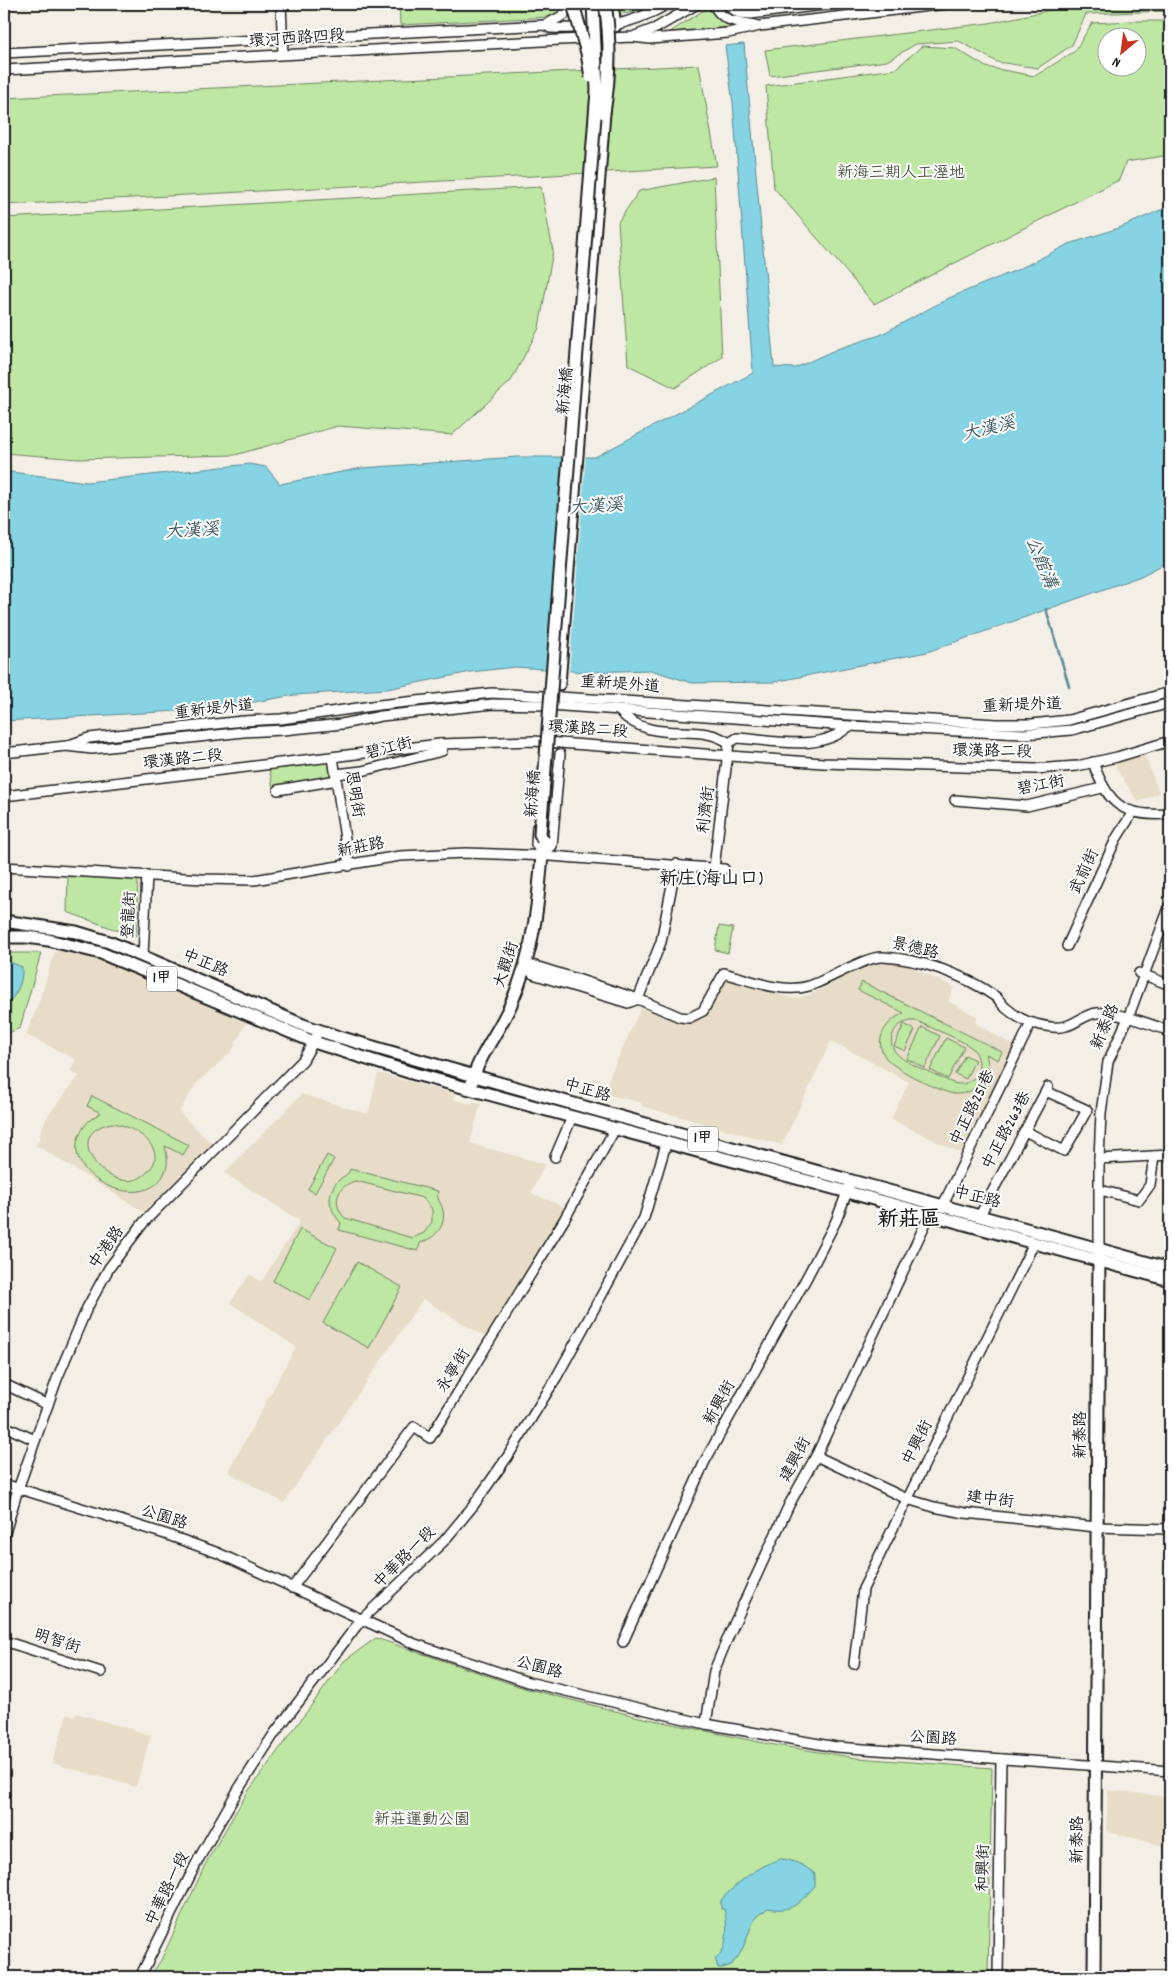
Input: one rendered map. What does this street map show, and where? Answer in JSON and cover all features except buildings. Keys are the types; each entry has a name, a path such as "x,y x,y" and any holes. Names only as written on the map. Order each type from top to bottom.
{"main road":[{"path":"573,4 590,67 595,113"},
{"name":"新海橋","path":"543,840 540,834 598,70 593,4"},
{"name":"新海橋","path":"543,840 547,833 599,178 609,87 609,35 605,4"},
{"path":"612,4 615,26"},
{"name":"大觀街","path":"470,1089 473,1076 510,1007 526,966 535,931 543,840"},
{"name":"中正路","path":"4,921 76,932 143,956 318,1031 849,1187 930,1214 1034,1243 1170,1269"},
{"name":"中正路","path":"4,937 34,938 101,953 314,1042 470,1089 666,1144 849,1187 980,1215 1170,1280"},
{"name":"新泰路","path":"1094,1977 1099,1255"}],"street":[{"path":"281,4 283,54"},
{"path":"545,25 564,15 567,4"},
{"path":"584,4 592,40"},
{"path":"590,29 615,26 644,17 668,4"},
{"path":"633,37 656,28 697,4"},
{"path":"713,4 724,18 733,23 760,26"},
{"path":"725,4 739,13 751,14 831,4"},
{"path":"633,37 650,39 710,34 760,26 946,4"},
{"name":"環河西路四段","path":"4,53 545,25 550,28 590,29"},
{"name":"環河西路四段","path":"4,70 633,37"},
{"name":"重新堤外道","path":"4,753 66,746 89,738 243,721 281,719 379,705 492,693 898,719 1014,724 1069,720 1170,692"},
{"name":"重新堤外道","path":"66,746 92,749 243,732 342,724 381,716 492,704 849,726 1039,733 1072,730 1170,703"},
{"path":"619,711 626,718 653,731 719,736 729,743 737,738 817,742 843,732 849,726"},
{"name":"環漢路二段","path":"4,796 440,744 533,741 823,763 1035,769 1093,762 1170,741"},
{"name":"利濟街","path":"719,869 729,743"},
{"name":"碧江街","path":"278,790 442,751 440,744"},
{"name":"大觀街","path":"541,752 536,844 542,855 552,846 560,754"},
{"name":"思明街","path":"332,757 337,777 349,866"},
{"path":"1093,762 1102,788 1115,800 1133,812 1145,815 1170,814"},
{"name":"碧江街","path":"955,800 1027,806 1102,788"},
{"name":"武前街","path":"1067,946 1116,840 1133,812"},
{"name":"新莊路","path":"4,867 254,880 349,866 400,856 466,853 542,855 676,864 719,869"},
{"path":"638,999 661,942 676,864"},
{"name":"登龍街","path":"143,956 147,875"},
{"name":"新泰路","path":"1099,1255 1101,1114 1108,1062 1128,1018 1142,974 1170,906"},
{"name":"景德路","path":"526,966 535,966 638,999 680,1017 689,1018 703,1011 724,973 778,987 796,988 809,986 880,957 909,960 962,978 998,998 1006,1008 1031,1023 1061,1027 1068,1026 1082,1017 1098,1012 1128,1018 1170,1031"},
{"path":"1142,974 1170,985"},
{"name":"中正路251巷","path":"942,1206 1031,1023"},
{"name":"中港路","path":"4,1536 18,1489 48,1405 87,1308 109,1268 144,1222 297,1067 314,1042 318,1031"},
{"name":"中正路263巷","path":"980,1215 1024,1130 1049,1090 1087,1110 1064,1150 1024,1130"},
{"path":"555,1157 572,1117"},
{"name":"永寧街","path":"292,1588 414,1427 430,1438 564,1220 614,1129"},
{"name":"中華路一段","path":"140,1977 194,1868 238,1790 274,1734 361,1620 444,1541 468,1513 508,1456 556,1378 644,1218 666,1144"},
{"path":"1099,1159 1170,1155"},
{"path":"1100,1190 1140,1200 1150,1184 1154,1156"},
{"name":"新興街","path":"623,1642 705,1462 836,1221 849,1187"},
{"name":"建興街","path":"706,1724 714,1671 729,1635 789,1505 816,1456 930,1214"},
{"name":"中興街","path":"854,1664 863,1589 1034,1243"},
{"path":"4,1384 48,1405"},
{"path":"4,1426 35,1440"},
{"name":"建中街","path":"816,1456 906,1499 965,1513 1096,1527 1170,1529"},
{"name":"公園路","path":"4,1484 165,1534 218,1553 415,1644 528,1682 706,1724 836,1747 1095,1767 1170,1770"},
{"name":"明智街","path":"4,1641 100,1672"},
{"name":"和興街","path":"998,1977 1001,1759"}],"shaded area":[{"path":"1144,753 1159,793 1138,802 1116,768 1116,761"},
{"path":"56,947 100,957 246,1023 232,1051 196,1084 179,1112 212,1144 144,1212 36,1145 41,1137 39,1135 47,1117 79,1076 70,1071 76,1059 26,1035 40,999"},
{"path":"880,960 898,961 954,987 948,1001 978,1017 975,1023 1015,1046 960,1153 891,1119 909,1082 831,1041 782,1145 641,1106 642,1103 602,1093 641,1008 678,1020 705,1013 728,978 794,999 812,994 846,974"},
{"path":"378,1073 454,1094 453,1099 467,1103 481,1103 470,1143 545,1164 531,1193 567,1208 488,1339 423,1299 284,1503 228,1472 296,1347 230,1303 250,1274 261,1282 300,1221 224,1173 302,1094 368,1114"},
{"path":"76,1713 151,1735 136,1787 52,1763 67,1714 75,1717"},
{"path":"1108,1790 1170,1797 1170,1848 1106,1831"}],"green space":[{"path":"399,4 565,4 560,13 549,17 400,25"},
{"path":"615,4 653,4 638,12 619,14"},
{"path":"1080,4 1170,4 1170,11 1086,14 1072,45 1038,68 997,62 959,41 916,44 887,61 770,76 765,50 989,23"},
{"path":"707,8 714,10 730,27 670,32"},
{"name":"新海三期人工溼地","path":"1170,21 1170,155 1126,162 1119,180 874,304 774,188 766,86 895,69 922,46 955,48 986,67 1035,76 1075,51 1092,23"},
{"path":"699,65 717,166 4,205 4,98"},
{"path":"714,177 722,357 675,388 628,365 618,222 639,191"},
{"path":"541,187 553,251 539,328 511,381 452,435 338,426 235,455 78,459 4,453 4,218"},
{"path":"331,761 334,779 274,793 269,768"},
{"path":"68,874 138,877 136,937 67,912"},
{"path":"719,926 733,928 728,953 715,950"},
{"path":"4,953 41,953 20,1028 4,1035"},
{"path":"862,982 1002,1052 998,1060 986,1054 988,1064 986,1073 981,1083 975,1089 954,1094 939,1089 908,1074 886,1058 881,1044 883,1031 892,1020 904,1013 858,990","holes":["917,1021 972,1048 976,1053 979,1065 976,1076 967,1083 951,1082 915,1066 899,1056 891,1042 894,1031 904,1023"]},
{"path":"904,1024 915,1030 905,1051 894,1046"},
{"path":"922,1027 940,1036 925,1068 907,1059"},
{"path":"946,1038 964,1047 948,1079 930,1070"},
{"path":"965,1055 975,1060 966,1079 955,1074"},
{"path":"92,1096 189,1145 183,1155 165,1146 167,1166 157,1183 143,1190 126,1191 109,1186 93,1177 82,1165 77,1150 80,1134 84,1127 91,1119 101,1113 87,1106","holes":["112,1123 121,1125 141,1135 153,1149 155,1158 152,1166 144,1175 131,1180 118,1179 105,1172 95,1162 89,1151 89,1139 96,1129"]},
{"path":"327,1155 334,1159 315,1193 308,1189"},
{"path":"350,1169 438,1191 443,1210 441,1227 435,1235 420,1243 418,1251 339,1230 341,1223 331,1207 330,1196 335,1185","holes":["356,1181 423,1198 432,1209 432,1222 424,1233 412,1238 345,1218 338,1207 337,1201 340,1191 344,1186"]},
{"path":"300,1229 337,1248 310,1300 273,1281"},
{"path":"357,1262 402,1287 369,1348 323,1323"},
{"name":"新莊運動公園","path":"376,1638 524,1688 639,1717 769,1744 857,1758 992,1768 988,1977 150,1977 161,1960 207,1861 247,1793 344,1661"}],"water":[{"name":"大漢溪","path":"744,44 774,367 795,368 837,349 880,335 949,298 1019,269 1069,244 1119,228 1170,206 1170,561 1141,576 927,652 774,682 692,683 651,670 586,672 515,667 471,672 387,689 295,695 213,709 4,721 4,471 87,482 249,464 266,467 280,484 362,468 517,457 595,457 753,373 733,103 725,46"},
{"path":"10,962 22,967 21,978 19,988 14,996 7,1005 4,1005 4,963"},
{"path":"780,1859 794,1862 815,1874 815,1886 800,1902 790,1908 768,1908 757,1916 739,1956 726,1967 718,1968 715,1958 723,1950 727,1929 724,1909 721,1909 721,1900 748,1876"}],"pier":[{"path":"563,454 586,454 569,674 546,672"}],"waterway":[{"name":"公館溝","path":"1046,609 1069,686"}],"district":[{"name":"新庄(海山口)","path":"711,880"},
{"name":"新莊區","path":"909,1221"}]}
